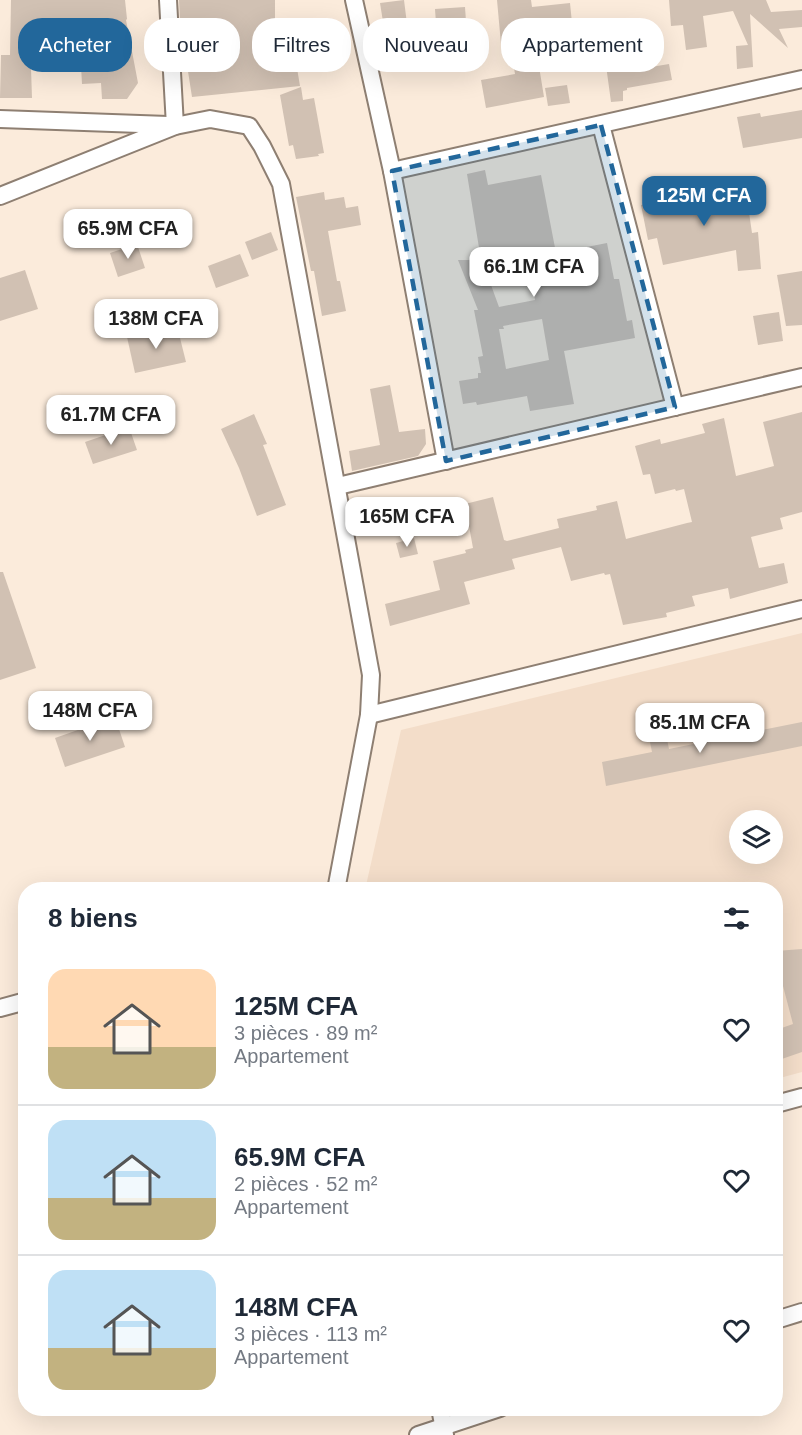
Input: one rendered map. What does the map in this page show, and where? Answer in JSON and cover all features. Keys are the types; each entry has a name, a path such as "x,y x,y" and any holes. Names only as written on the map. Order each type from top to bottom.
{"street":[{"path":"168,0 175,126"},
{"path":"354,0 392,171 446,461"},
{"path":"392,171 802,79"},
{"path":"0,119 175,126"},
{"path":"0,196 175,126 210,119 249,126 281,184 371,675 369,716 338,882"},
{"path":"601,124 675,407"},
{"path":"338,486 802,377"},
{"path":"369,716 802,609"},
{"path":"0,1008 18,1003"},
{"path":"783,1102 802,1096"},
{"path":"783,1318 802,1312"},
{"path":"441,1416 444,1431"},
{"path":"418,1435 444,1431 481,1416"}],"highlighted area":[{"path":"601,125 675,407 446,461 392,171"}],"shaded area":[{"path":"802,633 802,1072 783,1077 783,882 367,882 401,730"}],"building":[{"path":"11,0 125,0 127,18 18,18 18,72 31,72 32,98 0,98 1,55 10,55"},
{"path":"179,0 275,0 275,18 252,18 252,72 298,72 300,86 192,97 188,72 240,72 240,18 180,18"},
{"path":"404,0 406,18 382,18 380,3"},
{"path":"497,0 531,0 532,7 570,3 572,18 501,18 501,44"},
{"path":"669,0 766,0 771,12 802,10 802,27 779,29 788,48 750,14 753,67 737,69 736,46 748,45 733,11 703,16 707,47 686,50 683,25 671,26"},
{"path":"465,7 466,18 436,18 435,9"},
{"path":"132,52 138,83 127,99 102,99 101,83 82,84 81,72 132,72"},
{"path":"669,64 672,80 627,88 623,91 623,101 611,102 607,72 664,72 664,65"},
{"path":"515,72 540,72 544,97 486,108 481,80 515,74"},
{"path":"567,85 570,103 548,106 545,88"},
{"path":"301,87 303,100 314,98 324,153 318,154 319,156 296,159 293,145 289,146 280,95"},
{"path":"802,110 802,138 743,148 737,117 760,113 761,117"},
{"path":"485,170 488,185 541,175 556,253 607,243 614,279 619,279 627,321 632,320 635,338 564,351 574,404 530,411 527,396 477,405 476,402 463,404 459,381 478,378 478,373 481,373 478,357 483,356 474,310 478,310 458,260 481,260 467,174","holes":["527,255 535,300 499,307 483,263","542,319 549,360 506,369 499,329 504,329 503,326"]},
{"path":"745,185 752,233 758,232 761,269 738,271 736,250 663,265 657,238 648,240 641,205"},
{"path":"324,192 325,200 344,197 346,208 358,206 361,225 328,231 337,281 340,281 346,311 322,316 296,197"},
{"path":"271,232 278,250 252,260 245,242"},
{"path":"137,244 145,268 118,277 110,253"},
{"path":"240,254 249,276 216,288 208,266"},
{"path":"25,270 38,309 0,321 0,278"},
{"path":"802,271 802,325 786,326 777,275"},
{"path":"779,312 783,341 758,345 753,316"},
{"path":"177,326 186,362 135,373 127,337"},
{"path":"390,385 399,432 425,429 426,444 418,456 352,471 349,451 380,445 370,389"},
{"path":"802,412 802,512 780,518 783,529 751,537 759,568 784,563 788,583 730,599 728,588 692,596 695,606 666,613 667,617 623,625 610,574 605,575 604,573 571,581 561,547 512,559 515,569 464,582 470,604 390,626 385,604 440,590 433,561 466,553 465,550 473,548 465,504 493,497 504,540 507,541 559,528 557,519 597,510 596,506 617,501 626,539 692,522 684,489 655,494 650,474 643,475 635,446 660,439 661,444 705,433 702,424 724,418 736,476 774,466 763,422"},
{"path":"254,414 267,444 263,445 286,505 257,516 221,429"},
{"path":"129,427 137,450 93,464 85,442"},
{"path":"414,538 418,554 400,558 396,543"},
{"path":"0,572 3,572 36,668 0,680"},
{"path":"115,717 125,747 65,767 55,738"},
{"path":"802,722 802,746 606,786 602,762 652,752 649,737 666,734 669,749"},
{"path":"802,949 802,1052 783,1059 783,1028 793,1024 783,986 783,950"}]}
